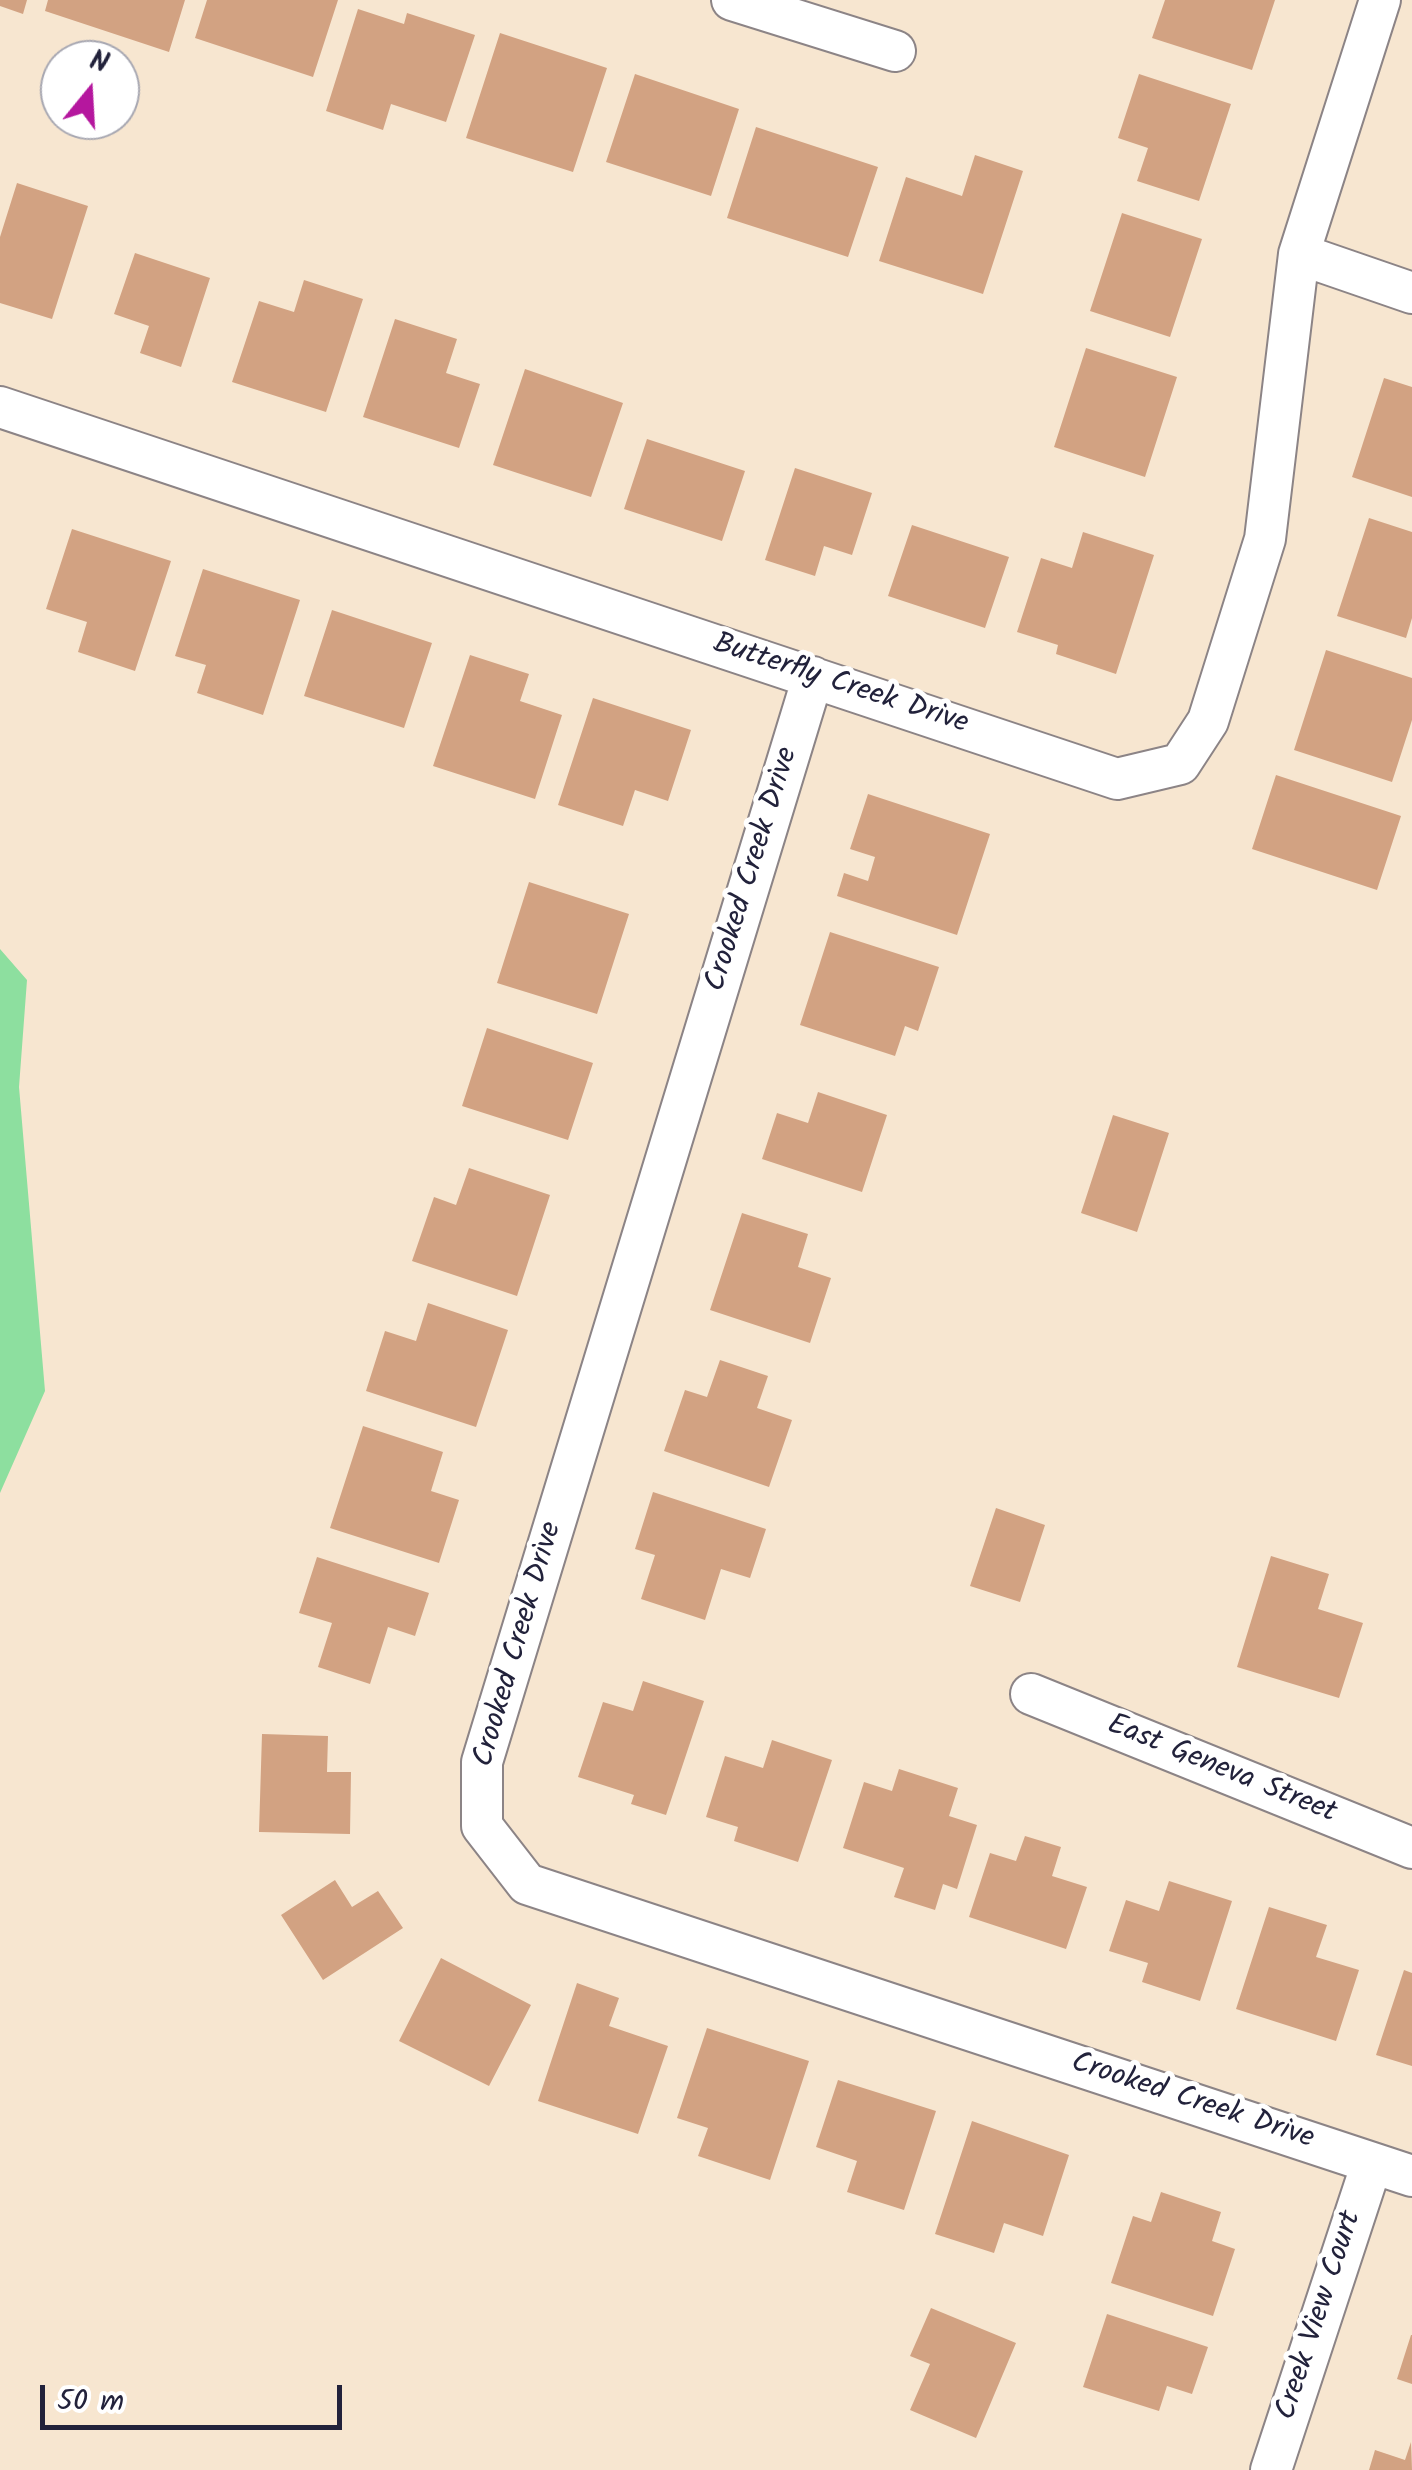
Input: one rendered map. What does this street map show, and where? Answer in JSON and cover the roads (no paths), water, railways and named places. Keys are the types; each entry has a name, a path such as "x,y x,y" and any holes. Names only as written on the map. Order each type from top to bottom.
{"street":[{"path":"732,0 895,51"},
{"name":"Butterfly Creek Drive","path":"0,407 1117,779 1180,764 1208,720 1265,539 1299,254 1380,0"},
{"path":"1299,254 1412,294"},
{"name":"Crooked Creek Drive","path":"813,677 482,1762 482,1826 528,1884 1412,2176"},
{"name":"East Geneva Street","path":"1031,1694 1412,1848"},
{"name":"Creek View Court","path":"1271,2470 1372,2162"}]}
